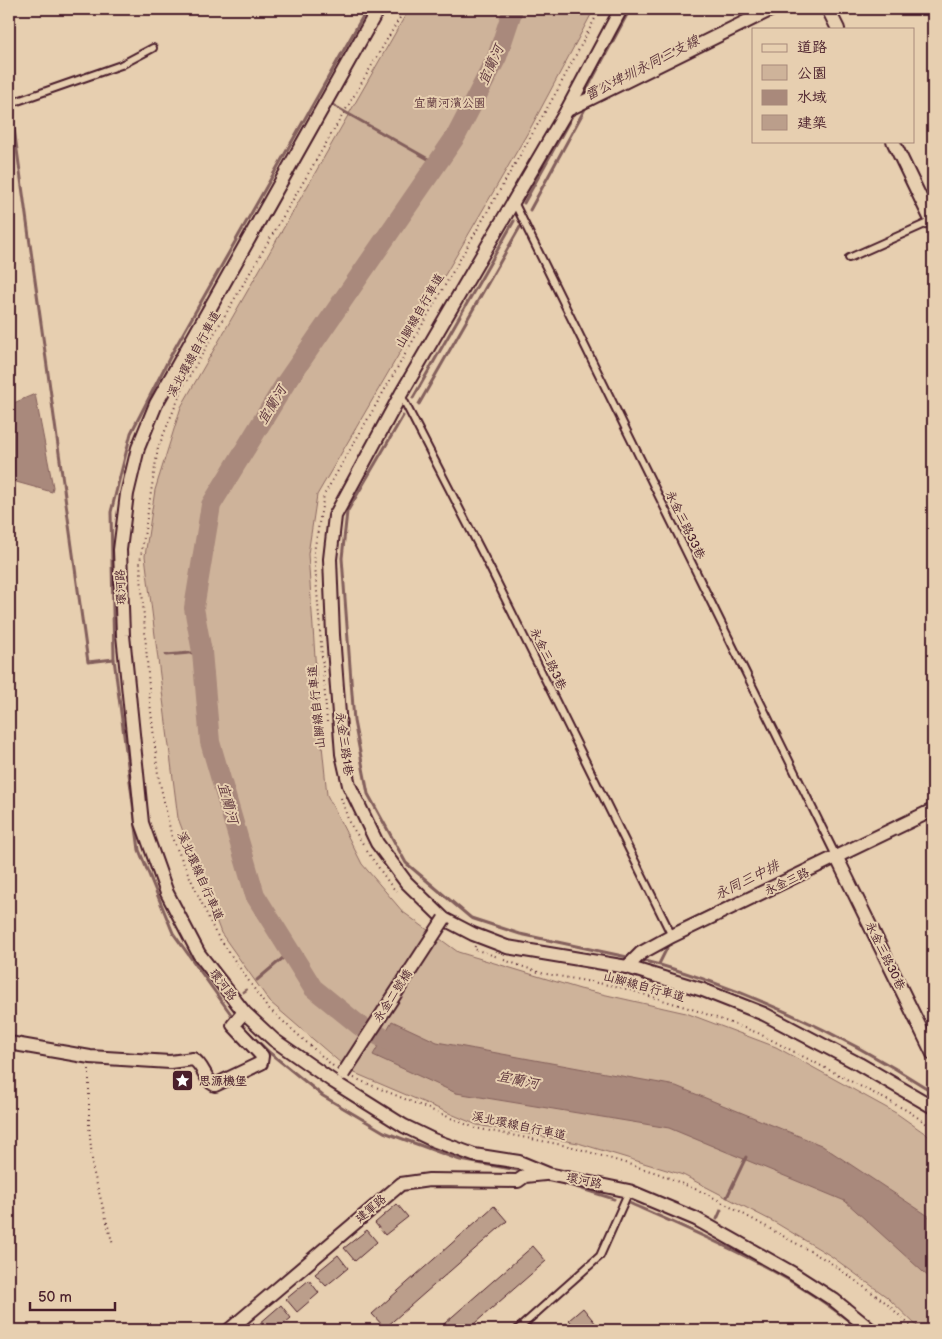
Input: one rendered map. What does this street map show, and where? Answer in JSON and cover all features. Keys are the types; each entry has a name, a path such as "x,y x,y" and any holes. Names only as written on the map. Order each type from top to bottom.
{"street":[{"name":"環河路","path":"378,9 156,404 138,448 126,494 120,550 123,635 142,823 167,893 195,945 244,1012 274,1040 338,1078 404,1126 433,1140 474,1155 519,1162 548,1174 629,1191 696,1219 792,1273 834,1300 871,1330"},
{"name":"永金三路1巷","path":"621,9 567,110 401,394 334,516 330,559 340,729 349,785 377,843 406,882 444,919 473,934 507,947 627,967 703,990 764,1014 858,1064 933,1107"},
{"path":"567,110 772,9"},
{"path":"828,9 838,28"},
{"path":"893,142 933,223"},
{"name":"永金三路","path":"627,967 641,954 672,936 933,810"},
{"name":"永金三路30巷","path":"836,858 933,1054"},
{"name":"永金二號橋","path":"338,1078 444,919"},
{"path":"9,1043 90,1057 170,1062 193,1059 200,1065 210,1083 220,1085 261,1064 262,1056 233,1025 244,1012"},
{"name":"建軍路","path":"228,1330 401,1184 429,1180 518,1181 525,1176 548,1174"}],"lane":[{"path":"9,104 121,65 153,48"},
{"name":"永金三路33巷","path":"514,201 836,858"},
{"path":"849,258 933,223"},
{"name":"永金三路3巷","path":"401,394 490,568 672,936"},
{"path":"516,1330 600,1256 629,1191"}],"path":[{"name":"溪北環線自行車道","path":"405,9 184,385 158,448 140,562 150,702 158,774 172,838 215,932 266,1006 338,1078 474,1128 573,1147 657,1173 706,1194 828,1260 885,1302 915,1330"},
{"name":"山腳線自行車道","path":"328,730 314,552 324,495 557,92 600,9"},
{"path":"340,796 349,822 392,888 399,892"},
{"name":"山腳線自行車道","path":"476,940 474,949 542,973 620,986 758,1033 908,1111 933,1128"},
{"path":"90,1057 89,1125 93,1170 113,1245"}],"green space":[{"name":"宜蘭河濱公園","path":"409,9 594,9 531,127 317,495 308,554 319,716 327,795 362,864 403,912 458,952 580,989 686,1013 776,1047 896,1113 933,1139 933,1330 921,1330 887,1297 831,1256 776,1223 683,1175 578,1143 477,1125 350,1071 270,1002 221,933 178,818 145,556 155,490 181,407"}],"water":[{"path":"35,394 53,487 52,492 9,480 9,405"},
{"path":"392,1021 437,1042 676,1086 821,1145 933,1219 933,1281 845,1201 669,1128 456,1093 373,1055"}],"building":[{"path":"397,1204 408,1217 385,1235 375,1223"},
{"path":"494,1206 507,1221 385,1328 372,1314"},
{"path":"367,1230 377,1242 355,1261 344,1248"},
{"path":"533,1246 546,1261 467,1330 437,1330"},
{"path":"338,1255 348,1268 326,1286 315,1274"},
{"path":"309,1280 319,1293 297,1312 286,1299"},
{"path":"281,1305 291,1318 276,1330 264,1330 259,1324"},
{"path":"583,1308 601,1330 578,1330 569,1320"}],"waterway":[{"path":"233,1017 173,933 139,850 114,659 111,512 131,433 172,353 367,9"},
{"name":"宜蘭河","path":"407,1050 360,1026 313,988 255,895 210,742 202,652 194,608 211,505 285,384 456,136 497,57 513,9"},
{"path":"586,91 630,9"},
{"name":"雷公埤圳永同三支線","path":"775,14 785,9"},
{"path":"329,103 437,164"},
{"name":"雷公埤圳永同三支線","path":"530,210 586,107 592,105"},
{"path":"12,114 88,662 114,659"},
{"path":"524,203 572,116"},
{"path":"413,398 514,221"},
{"name":"雷公埤圳永同三支線","path":"419,404 520,227"},
{"path":"403,416 347,512 342,558 354,721 368,794 406,863 471,918 520,934 632,958"},
{"path":"166,655 202,652"},
{"name":"永同三中排","path":"880,829 933,803"},
{"name":"永同三中排","path":"677,926 781,877"},
{"name":"永同三中排","path":"659,964 667,948"},
{"path":"257,980 290,952"},
{"path":"640,960 709,981 796,1017 852,1044 933,1092"},
{"path":"244,1028 270,1053 323,1096 384,1132 460,1160 517,1170"},
{"path":"727,1197 746,1157"},
{"path":"563,1183 614,1199"},
{"path":"629,1203 720,1244 779,1274 807,1291 860,1330"},
{"path":"717,1219 721,1210"}],"place":[{"name":"思源機堡","path":"183,1081"}]}
